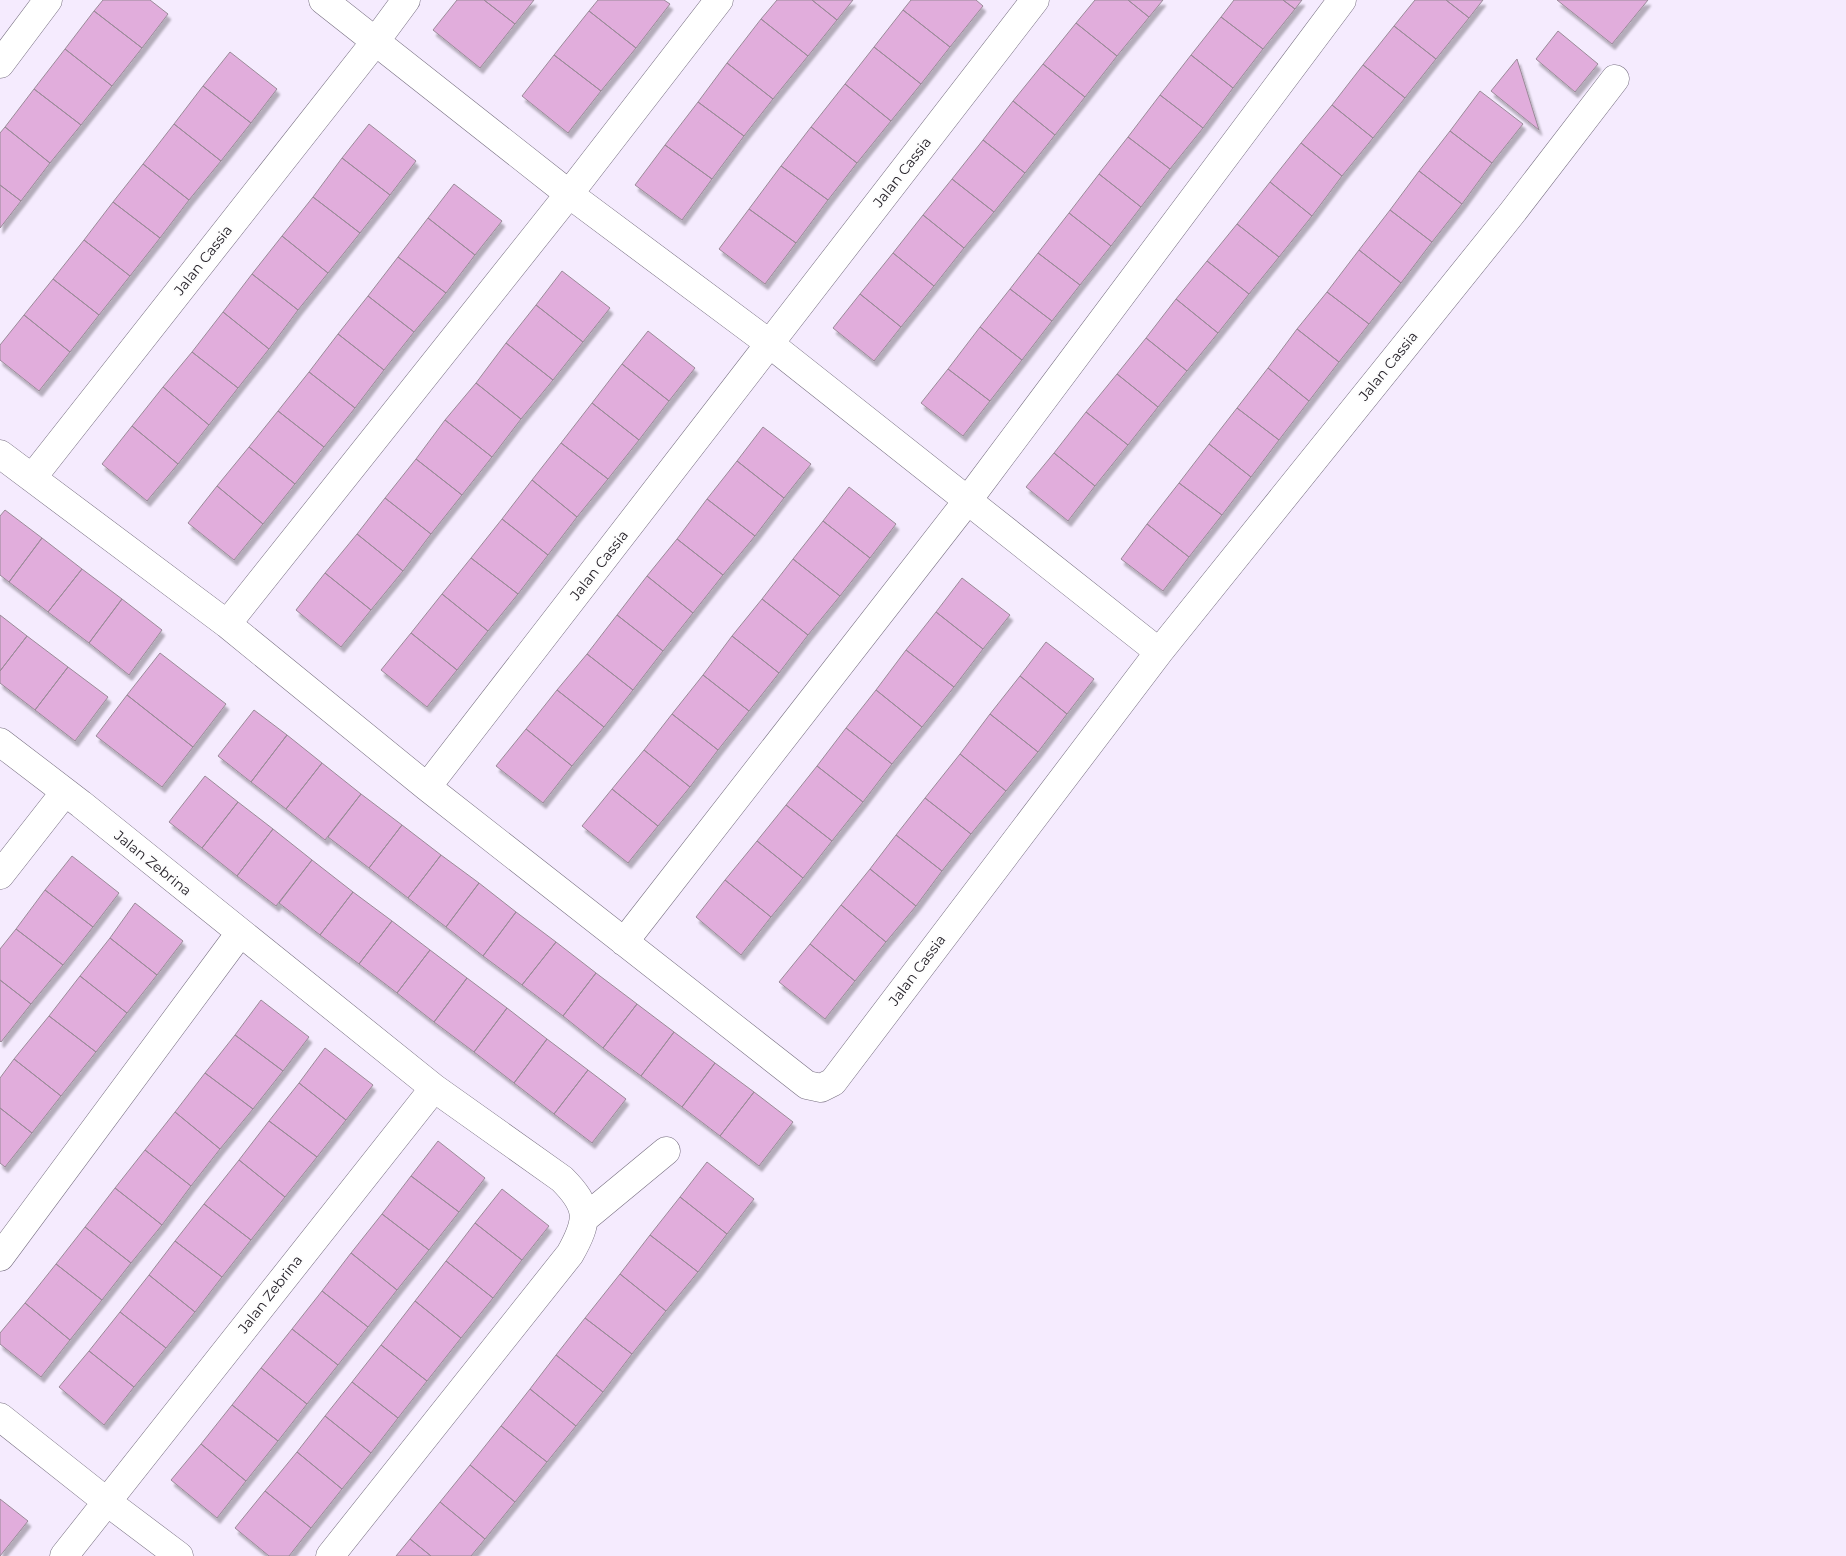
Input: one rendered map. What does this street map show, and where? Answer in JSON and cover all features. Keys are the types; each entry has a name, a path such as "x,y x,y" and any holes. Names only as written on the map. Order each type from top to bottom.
{"street":[{"path":"0,64 48,0"},
{"path":"323,0 569,194 770,344 1159,652"},
{"name":"Jalan Cassia","path":"32,478 406,0"},
{"path":"227,624 569,194 719,0"},
{"name":"Jalan Cassia","path":"427,787 1035,0"},
{"path":"624,942 968,500 1342,0"},
{"name":"Jalan Cassia","path":"0,454 227,624 427,787 807,1085 821,1088 833,1082 1159,652 1512,213 1615,79"},
{"name":"Jalan Zebrina","path":"0,742 434,1088 562,1179 578,1195 585,1218"},
{"path":"0,875 65,792"},
{"path":"0,1257 240,934"},
{"name":"Jalan Zebrina","path":"64,1556 434,1088"},
{"path":"330,1556 570,1254 580,1235 585,1218 666,1151"},
{"path":"0,1417 179,1556"}],"building":[{"path":"103,0 150,0 168,14 142,48 94,11"},
{"path":"457,0 484,0 515,24 480,68 433,30"},
{"path":"484,0 534,0 515,24"},
{"path":"598,0 664,0 670,4 636,48 589,11"},
{"path":"777,0 812,0 837,20 808,56 761,19"},
{"path":"812,0 853,0 837,20"},
{"path":"911,0 976,0 983,6 950,47 903,10"},
{"path":"1095,0 1128,0 1149,17 1117,56 1076,23"},
{"path":"1128,0 1163,0 1149,17"},
{"path":"1234,0 1283,0 1295,9 1263,49 1221,17"},
{"path":"1283,0 1302,0 1295,9"},
{"path":"1415,0 1446,0 1469,18 1436,59 1394,26"},
{"path":"1446,0 1483,0 1469,18"},
{"path":"1557,0 1648,0 1612,44"},
{"path":"903,10 950,47 921,84 874,47"},
{"path":"94,11 142,48 112,86 65,49"},
{"path":"589,11 636,48 601,91 554,55"},
{"path":"1221,17 1263,49 1233,88 1191,55"},
{"path":"761,19 808,56 773,99 727,63"},
{"path":"1076,23 1117,56 1085,97 1043,64"},
{"path":"1394,26 1436,59 1405,98 1363,65"},
{"path":"1558,31 1598,64 1575,92 1536,59"},
{"path":"874,47 921,84 891,121 845,84"},
{"path":"65,49 112,86 81,125 34,89"},
{"path":"230,52 277,89 251,123 203,86"},
{"path":"554,55 601,91 568,133 522,96"},
{"path":"1191,55 1233,88 1203,128 1160,95"},
{"path":"1517,59 1539,130 1491,91"},
{"path":"727,63 773,99 744,136 698,102"},
{"path":"1043,64 1085,97 1055,135 1013,101"},
{"path":"1363,65 1405,98 1373,138 1332,105"},
{"path":"845,84 891,121 857,163 811,127"},
{"path":"203,86 251,123 221,161 174,124"},
{"path":"34,89 81,125 50,163 5,127"},
{"path":"1480,91 1523,124 1492,163 1450,131"},
{"path":"1160,95 1203,128 1170,169 1128,137"},
{"path":"1013,101 1055,135 1025,173 983,140"},
{"path":"698,102 744,136 712,179 665,145"},
{"path":"1332,105 1373,138 1342,176 1301,143"},
{"path":"174,124 221,161 189,200 143,164"},
{"path":"369,124 416,161 390,195 342,158"},
{"path":"5,127 50,163 21,201 0,185 0,133"},
{"path":"811,127 857,163 828,200 781,166"},
{"path":"1450,131 1492,163 1462,204 1419,171"},
{"path":"1128,137 1170,169 1141,207 1099,174"},
{"path":"983,140 1025,173 994,212 952,179"},
{"path":"1301,143 1342,176 1312,216 1270,182"},
{"path":"665,145 712,179 682,220 635,185"},
{"path":"342,158 390,195 360,233 313,197"},
{"path":"143,164 189,200 160,238 113,202"},
{"path":"781,166 828,200 796,243 749,209"},
{"path":"1419,171 1462,204 1432,242 1390,210"},
{"path":"1099,174 1141,207 1111,246 1069,213"},
{"path":"952,179 994,212 964,248 923,215"},
{"path":"1270,182 1312,216 1279,257 1237,224"},
{"path":"454,184 502,221 475,255 428,218"},
{"path":"0,185 21,201 0,228"},
{"path":"313,197 360,233 328,273 282,236"},
{"path":"113,202 160,238 130,276 84,240"},
{"path":"749,209 796,243 765,284 719,249"},
{"path":"1390,210 1432,242 1401,283 1359,250"},
{"path":"1069,213 1111,246 1080,285 1038,253"},
{"path":"923,215 964,248 934,286 893,253"},
{"path":"428,218 475,255 446,293 398,257"},
{"path":"1237,224 1279,257 1249,294 1207,261"},
{"path":"282,236 328,273 298,310 252,274"},
{"path":"84,240 130,276 99,315 53,279"},
{"path":"1359,250 1401,283 1369,324 1327,292"},
{"path":"893,253 934,286 901,327 860,294"},
{"path":"1038,253 1080,285 1052,321 1010,289"},
{"path":"398,257 446,293 414,332 368,296"},
{"path":"1207,261 1249,294 1218,333 1176,299"},
{"path":"562,271 610,308 583,342 536,305"},
{"path":"252,274 298,310 269,349 223,312"},
{"path":"53,279 99,315 70,352 24,315"},
{"path":"1010,289 1052,321 1022,360 980,327"},
{"path":"1327,292 1369,324 1339,362 1297,329"},
{"path":"860,294 901,327 874,361 833,328"},
{"path":"368,296 414,332 384,370 338,334"},
{"path":"1176,299 1218,333 1187,371 1146,338"},
{"path":"536,305 583,342 553,380 506,343"},
{"path":"223,312 269,349 238,388 192,352"},
{"path":"24,315 70,352 39,391 0,360 0,345"},
{"path":"980,327 1022,360 990,401 948,369"},
{"path":"1297,329 1339,362 1309,401 1268,368"},
{"path":"648,331 695,368 669,401 622,364"},
{"path":"338,334 384,370 355,408 309,372"},
{"path":"1146,338 1187,371 1158,407 1117,374"},
{"path":"506,343 553,380 521,419 476,383"},
{"path":"192,352 238,388 209,425 163,387"},
{"path":"622,364 669,401 639,440 592,403"},
{"path":"1268,368 1309,401 1279,440 1237,408"},
{"path":"948,369 990,401 963,436 921,403"},
{"path":"309,372 355,408 324,447 278,411"},
{"path":"1117,374 1158,407 1128,445 1086,412"},
{"path":"476,383 521,419 492,457 445,420"},
{"path":"163,387 209,425 178,464 132,426"},
{"path":"592,403 639,440 608,479 561,443"},
{"path":"1237,408 1279,440 1251,477 1209,444"},
{"path":"278,411 324,447 295,484 249,447"},
{"path":"1086,412 1128,445 1095,486 1054,453"},
{"path":"445,420 492,457 462,495 416,459"},
{"path":"132,426 178,464 147,501 102,464"},
{"path":"763,427 811,464 784,498 737,461"},
{"path":"561,443 608,479 577,517 532,480"},
{"path":"1209,444 1251,477 1222,515 1179,483"},
{"path":"249,447 295,484 263,524 217,486"},
{"path":"1054,453 1095,486 1068,521 1026,487"},
{"path":"416,459 462,495 431,534 385,498"},
{"path":"737,461 784,498 755,536 707,499"},
{"path":"532,480 577,517 548,555 502,519"},
{"path":"1179,483 1222,515 1189,557 1147,524"},
{"path":"217,486 263,524 234,560 188,523"},
{"path":"849,487 896,524 870,558 823,521"},
{"path":"385,498 431,534 403,571 357,534"},
{"path":"707,499 755,536 723,575 677,539"},
{"path":"5,510 42,538 9,582 0,575 0,516"},
{"path":"502,519 548,555 518,594 471,558"},
{"path":"823,521 870,558 840,596 793,559"},
{"path":"1147,524 1189,557 1163,591 1121,559"},
{"path":"357,534 403,571 371,610 325,573"},
{"path":"42,538 82,569 48,612 9,582"},
{"path":"677,539 723,575 693,613 647,576"},
{"path":"471,558 518,594 488,631 442,594"},
{"path":"793,559 840,596 808,635 762,599"},
{"path":"82,569 122,599 89,643 48,612"},
{"path":"325,573 371,610 341,647 296,610"},
{"path":"647,576 693,613 663,651 617,615"},
{"path":"962,578 1010,615 983,649 936,612"},
{"path":"442,594 488,631 457,670 411,633"},
{"path":"122,599 162,630 129,675 89,643"},
{"path":"762,599 808,635 779,673 732,636"},
{"path":"936,612 983,649 954,687 906,650"},
{"path":"0,615 27,636 0,671"},
{"path":"617,615 663,651 633,690 587,654"},
{"path":"411,633 457,670 427,707 381,670"},
{"path":"27,636 68,667 35,710 0,683 0,671"},
{"path":"732,636 779,673 749,711 703,675"},
{"path":"1046,642 1094,679 1067,714 1020,676"},
{"path":"906,650 954,687 922,727 876,690"},
{"path":"160,653 226,704 193,747 127,695"},
{"path":"587,654 633,690 604,727 557,690"},
{"path":"68,667 108,697 75,741 35,710"},
{"path":"703,675 749,711 718,750 672,714"},
{"path":"1020,676 1067,714 1038,752 990,714"},
{"path":"557,690 604,727 572,766 526,729"},
{"path":"876,690 922,727 892,764 846,728"},
{"path":"127,695 193,747 162,787 96,736"},
{"path":"254,710 287,735 251,782 218,756"},
{"path":"672,714 718,750 690,787 644,750"},
{"path":"990,714 1038,752 1006,791 960,754"},
{"path":"846,728 892,764 863,802 817,766"},
{"path":"526,729 572,766 543,803 496,766"},
{"path":"287,735 322,763 286,809 251,782"},
{"path":"644,750 690,787 658,826 612,789"},
{"path":"960,754 1006,791 971,834 925,798"},
{"path":"322,763 361,794 325,840 286,809"},
{"path":"817,766 863,802 832,841 786,805"},
{"path":"205,776 238,802 202,848 169,822"},
{"path":"612,789 658,826 628,863 582,826"},
{"path":"361,794 402,825 369,868 328,837"},
{"path":"925,798 971,834 942,871 896,835"},
{"path":"238,802 273,829 237,876 202,848"},
{"path":"786,805 832,841 803,878 757,841"},
{"path":"402,825 441,855 408,898 369,868"},
{"path":"273,829 312,860 276,906 237,876"},
{"path":"896,835 942,871 916,906 870,869"},
{"path":"757,841 803,878 771,917 725,880"},
{"path":"441,855 479,883 446,927 408,898"},
{"path":"72,856 119,893 93,927 45,890"},
{"path":"312,860 353,892 320,935 279,903"},
{"path":"870,869 916,906 886,942 841,905"},
{"path":"725,880 771,917 741,955 696,917"},
{"path":"479,883 516,912 483,956 446,927"},
{"path":"45,890 93,927 63,965 16,929"},
{"path":"353,892 392,921 359,964 320,935"},
{"path":"135,903 183,941 157,975 110,938"},
{"path":"841,905 886,942 855,981 810,944"},
{"path":"516,912 556,942 522,985 483,956"},
{"path":"392,921 430,950 397,993 359,964"},
{"path":"16,929 63,965 31,1004 0,980 0,949"},
{"path":"110,938 157,975 127,1013 80,976"},
{"path":"556,942 596,973 563,1016 522,985"},
{"path":"810,944 855,981 825,1019 779,982"},
{"path":"430,950 467,978 434,1022 397,993"},
{"path":"596,973 637,1004 603,1048 563,1016"},
{"path":"80,976 127,1013 96,1052 49,1016"},
{"path":"467,978 507,1008 474,1052 434,1022"},
{"path":"0,980 31,1004 1,1042 0,1041"},
{"path":"261,1000 309,1037 283,1071 235,1035"},
{"path":"637,1004 674,1032 641,1076 603,1048"},
{"path":"507,1008 547,1039 514,1083 474,1052"},
{"path":"49,1016 96,1052 61,1096 14,1059"},
{"path":"674,1032 715,1063 682,1107 641,1076"},
{"path":"235,1035 283,1071 253,1109 205,1073"},
{"path":"547,1039 588,1070 554,1114 514,1083"},
{"path":"325,1048 373,1085 346,1120 299,1083"},
{"path":"14,1059 61,1096 32,1133 0,1108 0,1078"},
{"path":"715,1063 754,1092 720,1136 682,1107"},
{"path":"588,1070 626,1099 592,1143 554,1114"},
{"path":"205,1073 253,1109 220,1149 175,1112"},
{"path":"299,1083 346,1120 317,1157 269,1121"},
{"path":"754,1092 793,1122 759,1166 720,1136"},
{"path":"0,1108 32,1133 5,1167 0,1163"},
{"path":"175,1112 220,1149 191,1186 145,1150"},
{"path":"269,1121 317,1157 285,1197 239,1160"},
{"path":"438,1141 485,1178 459,1212 411,1176"},
{"path":"145,1150 191,1186 162,1225 115,1188"},
{"path":"239,1160 285,1197 251,1240 204,1204"},
{"path":"707,1162 754,1199 727,1234 680,1197"},
{"path":"411,1176 459,1212 429,1250 382,1214"},
{"path":"115,1188 162,1225 131,1263 85,1227"},
{"path":"502,1189 549,1226 522,1260 475,1223"},
{"path":"680,1197 727,1234 698,1272 650,1235"},
{"path":"204,1204 251,1240 222,1277 175,1241"},
{"path":"382,1214 429,1250 397,1290 351,1253"},
{"path":"475,1223 522,1260 493,1298 446,1261"},
{"path":"85,1227 131,1263 102,1300 56,1264"},
{"path":"650,1235 698,1272 666,1311 620,1274"},
{"path":"175,1241 222,1277 195,1312 149,1275"},
{"path":"351,1253 397,1290 368,1327 322,1291"},
{"path":"446,1261 493,1298 461,1338 415,1301"},
{"path":"56,1264 102,1300 70,1340 25,1303"},
{"path":"620,1274 666,1311 632,1354 585,1318"},
{"path":"149,1275 195,1312 166,1348 120,1312"},
{"path":"322,1291 368,1327 338,1365 292,1329"},
{"path":"415,1301 461,1338 427,1381 381,1345"},
{"path":"25,1303 70,1340 41,1377 0,1344 0,1333"},
{"path":"120,1312 166,1348 134,1387 89,1351"},
{"path":"585,1318 632,1354 603,1392 556,1355"},
{"path":"292,1329 338,1365 307,1404 261,1368"},
{"path":"381,1345 427,1381 398,1418 352,1382"},
{"path":"89,1351 134,1387 104,1425 59,1387"},
{"path":"556,1355 603,1392 576,1426 530,1389"},
{"path":"261,1368 307,1404 278,1441 232,1405"},
{"path":"352,1382 398,1418 371,1453 325,1416"},
{"path":"530,1389 576,1426 547,1462 501,1426"},
{"path":"232,1405 278,1441 246,1481 201,1444"},
{"path":"325,1416 371,1453 342,1489 297,1452"},
{"path":"501,1426 547,1462 515,1502 470,1465"},
{"path":"201,1444 246,1481 217,1518 171,1480"},
{"path":"297,1452 342,1489 311,1528 265,1491"},
{"path":"470,1465 515,1502 485,1539 440,1502"},
{"path":"265,1491 311,1528 289,1556 269,1556 235,1528"},
{"path":"0,1499 28,1521 0,1556"},
{"path":"440,1502 485,1539 471,1556 431,1556 410,1539"},
{"path":"410,1539 431,1556 396,1556"}]}
